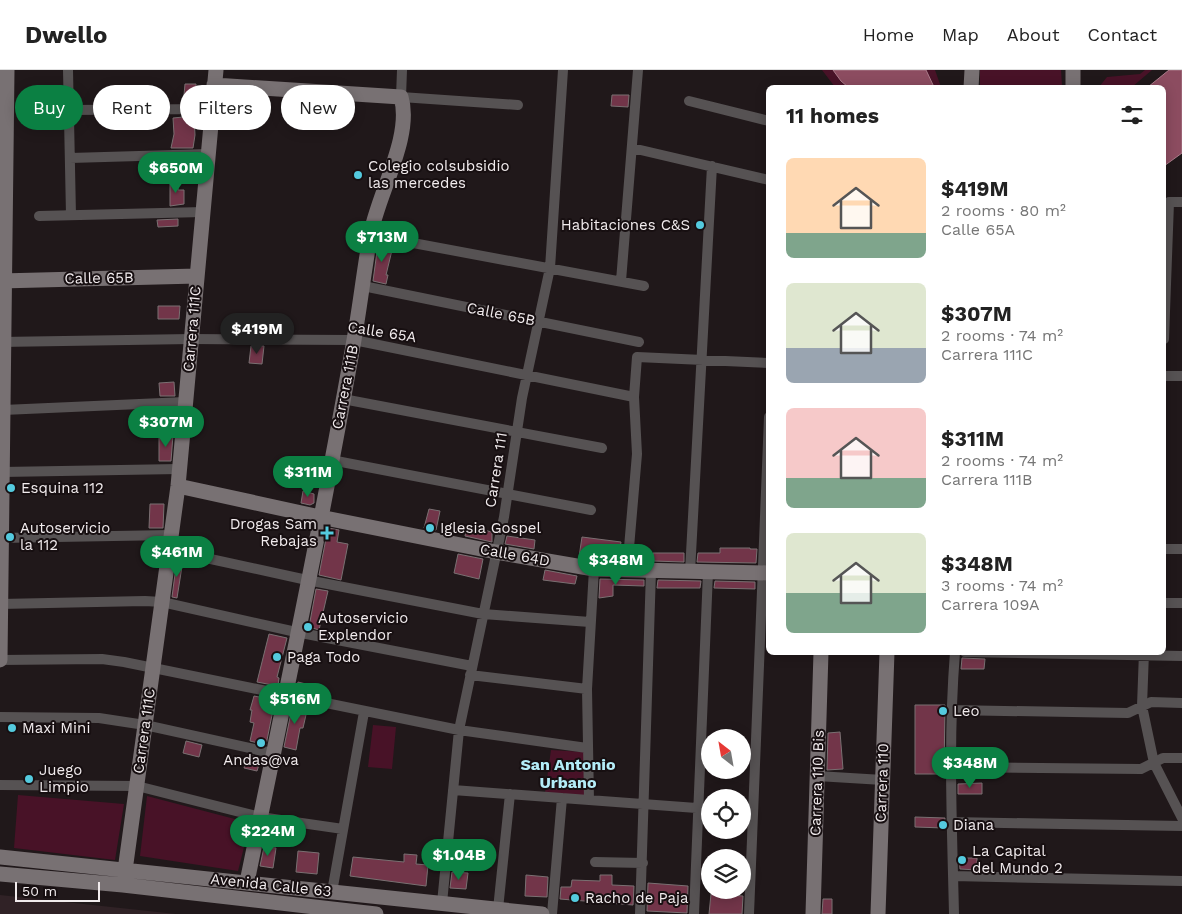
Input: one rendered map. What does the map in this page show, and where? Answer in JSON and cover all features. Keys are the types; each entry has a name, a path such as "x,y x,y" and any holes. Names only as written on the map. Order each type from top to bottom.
{"street":[{"path":"7,70 2,281 3,410 0,660 102,660 153,667 364,712 459,730 587,748"},
{"path":"68,70 68,85"},
{"name":"Carrera 111B","path":"246,882 332,460 354,340 370,235 405,119 401,97 402,70"},
{"name":"Carrera 111","path":"442,903 459,730 496,552 527,375 550,268 563,70"},
{"path":"621,282 638,70"},
{"path":"1072,70 1073,85"},
{"path":"971,71 971,85"},
{"path":"215,78 401,97 518,105"},
{"path":"689,101 766,120"},
{"path":"83,110 180,109"},
{"path":"69,130 71,216"},
{"name":"Carrera 111C","path":"123,885 178,486 210,130"},
{"path":"632,148 766,179"},
{"path":"70,158 208,154"},
{"path":"690,572 712,166"},
{"path":"1166,247 1169,202 1182,202"},
{"path":"39,216 203,212"},
{"path":"370,235 644,286"},
{"name":"Calle 65B","path":"2,281 197,276"},
{"name":"Calle 65B","path":"363,286 639,342"},
{"name":"Calle 65A","path":"2,342 191,339 354,340 634,397"},
{"path":"627,571 637,454 634,397 637,357 766,362"},
{"path":"1166,376 1182,376"},
{"path":"343,398 602,448"},
{"path":"3,410 186,402"},
{"path":"332,460 591,510"},
{"path":"2,472 179,469"},
{"name":"Calle 64D","path":"178,486 320,517 496,552 594,569 766,573"},
{"path":"1,538 170,542 307,580 483,614 590,622"},
{"path":"1166,549 1182,550"},
{"path":"589,800 587,689 594,569"},
{"path":"640,914 651,571"},
{"path":"694,914 708,572"},
{"path":"749,914 766,573"},
{"path":"0,604 162,602 471,670 587,689"},
{"path":"1166,603 1182,603"},
{"name":"Carrera 110 Bis","path":"813,914 821,655"},
{"name":"Carrera 110","path":"878,914 887,655"},
{"path":"954,914 950,767 955,655"},
{"path":"1144,655 1142,706 1154,763 1179,808 1182,818"},
{"path":"1163,655 1182,656"},
{"path":"951,710 1128,713 1151,702 1182,703"},
{"path":"332,892 364,712"},
{"path":"0,717 99,718 145,724 272,753"},
{"path":"950,767 1141,769 1167,757 1182,758"},
{"path":"817,776 883,780"},
{"path":"0,785 136,786 260,817 343,829"},
{"path":"453,790 701,808"},
{"path":"498,909 510,794"},
{"path":"552,914 562,798"},
{"path":"951,822 1182,826"},
{"name":"Avenida Calle 63","path":"0,857 542,914"},
{"path":"595,862 643,863"},
{"name":"Avenida Calle 63","path":"0,874 123,885 376,914"},
{"path":"953,876 1182,881"}],"shaded area":[{"path":"822,70 935,70 940,85 833,85"},
{"path":"833,70 926,70 933,85 846,85"},
{"path":"980,70 1061,70 1062,85 980,85"},
{"path":"1145,70 1152,70 1134,85 1101,85 1107,77 1140,74"},
{"path":"1169,70 1182,70 1182,153 1166,165 1166,85 1150,85"},
{"path":"373,725 396,727 392,769 368,767"},
{"path":"551,750 584,752 584,796 545,793"},
{"path":"18,795 124,804 115,860 14,848"},
{"path":"147,796 250,823 238,871 140,856"},
{"path":"0,895 176,914 0,914"}],"building":[{"path":"612,95 629,95 628,107 611,106"},
{"path":"180,117 180,130 195,130 193,148 171,148 174,134 173,118"},
{"path":"170,179 178,180 178,190 184,190 184,204 170,206"},
{"path":"178,219 178,226 158,227 157,220"},
{"path":"378,244 393,246 386,275 388,275 386,284 373,281"},
{"path":"158,306 180,306 179,319 158,319"},
{"path":"251,346 264,346 262,364 249,363"},
{"path":"174,382 175,396 160,396 159,383"},
{"path":"159,435 173,435 171,461 159,461"},
{"path":"303,491 314,494 314,503 310,505 301,503"},
{"path":"150,504 164,504 163,528 149,528"},
{"path":"429,509 440,511 436,530 424,528"},
{"path":"467,526 492,532 492,542 465,536"},
{"path":"328,528 339,530 337,542 348,544 341,580 319,575"},
{"path":"507,536 535,540 534,549 505,544"},
{"path":"582,537 621,542 619,554 609,552 608,560 579,557"},
{"path":"720,548 757,549 756,563 697,562 698,553 720,553"},
{"path":"653,553 684,553 684,562 653,561"},
{"path":"458,554 483,559 479,579 454,573"},
{"path":"177,559 183,560 177,598 172,597"},
{"path":"545,570 577,576 575,584 543,580"},
{"path":"600,579 644,580 644,586 613,585 613,596 599,598"},
{"path":"658,580 701,581 700,588 657,588"},
{"path":"715,581 755,582 755,589 714,588"},
{"path":"316,589 328,591 319,630 309,627"},
{"path":"269,634 287,638 277,677 279,678 278,686 257,682"},
{"path":"962,658 985,659 984,669 961,669"},
{"path":"298,682 318,687 317,694 296,690"},
{"path":"254,696 275,700 266,745 250,741 254,723 250,722 252,710 250,710"},
{"path":"293,703 308,706 303,728 300,728 296,750 284,747"},
{"path":"915,705 945,705 944,774 915,774"},
{"path":"840,732 843,769 827,770 828,733"},
{"path":"186,741 202,745 199,757 183,753"},
{"path":"958,752 984,752 984,760 958,760"},
{"path":"248,755 261,758 257,771 244,768"},
{"path":"982,783 982,794 958,794 958,784"},
{"path":"915,817 945,818 944,828 915,827"},
{"path":"264,847 276,848 273,868 260,866"},
{"path":"298,851 319,853 317,874 296,872"},
{"path":"404,854 417,855 416,864 428,865 426,886 350,876 353,857 404,862"},
{"path":"959,858 977,858 977,870 960,869"},
{"path":"452,872 468,873 466,889 450,888"},
{"path":"526,875 548,877 547,897 525,896"},
{"path":"600,875 612,875 612,885 634,886 633,905 560,899 561,887 571,887 572,880 600,881"},
{"path":"648,883 688,886 687,913 647,911"},
{"path":"710,899 743,899 742,914 709,914"},
{"path":"823,899 832,899 832,914 822,914"}],"place":[{"name":"Colegio colsubsidio las mercedes","path":"358,175"},
{"name":"Habitaciones C&S","path":"700,225"},
{"name":"Esquina 112","path":"11,488"},
{"name":"Iglesia Gospel","path":"430,528"},
{"name":"Drogas Sam Rebajas","path":"327,533"},
{"name":"Autoservicio la 112","path":"10,537"},
{"name":"Autoservicio Explendor","path":"308,627"},
{"name":"Paga Todo","path":"277,657"},
{"name":"Leo","path":"943,711"},
{"name":"Maxi Mini","path":"12,728"},
{"name":"Andas@va","path":"261,743"},
{"name":"Juego Limpio","path":"29,779"},
{"name":"Diana","path":"943,825"},
{"name":"La Capital del Mundo 2","path":"962,860"},
{"name":"Racho de Paja","path":"575,898"}],"district":[{"name":"San Antonio Urbano","path":"568,773"}]}
